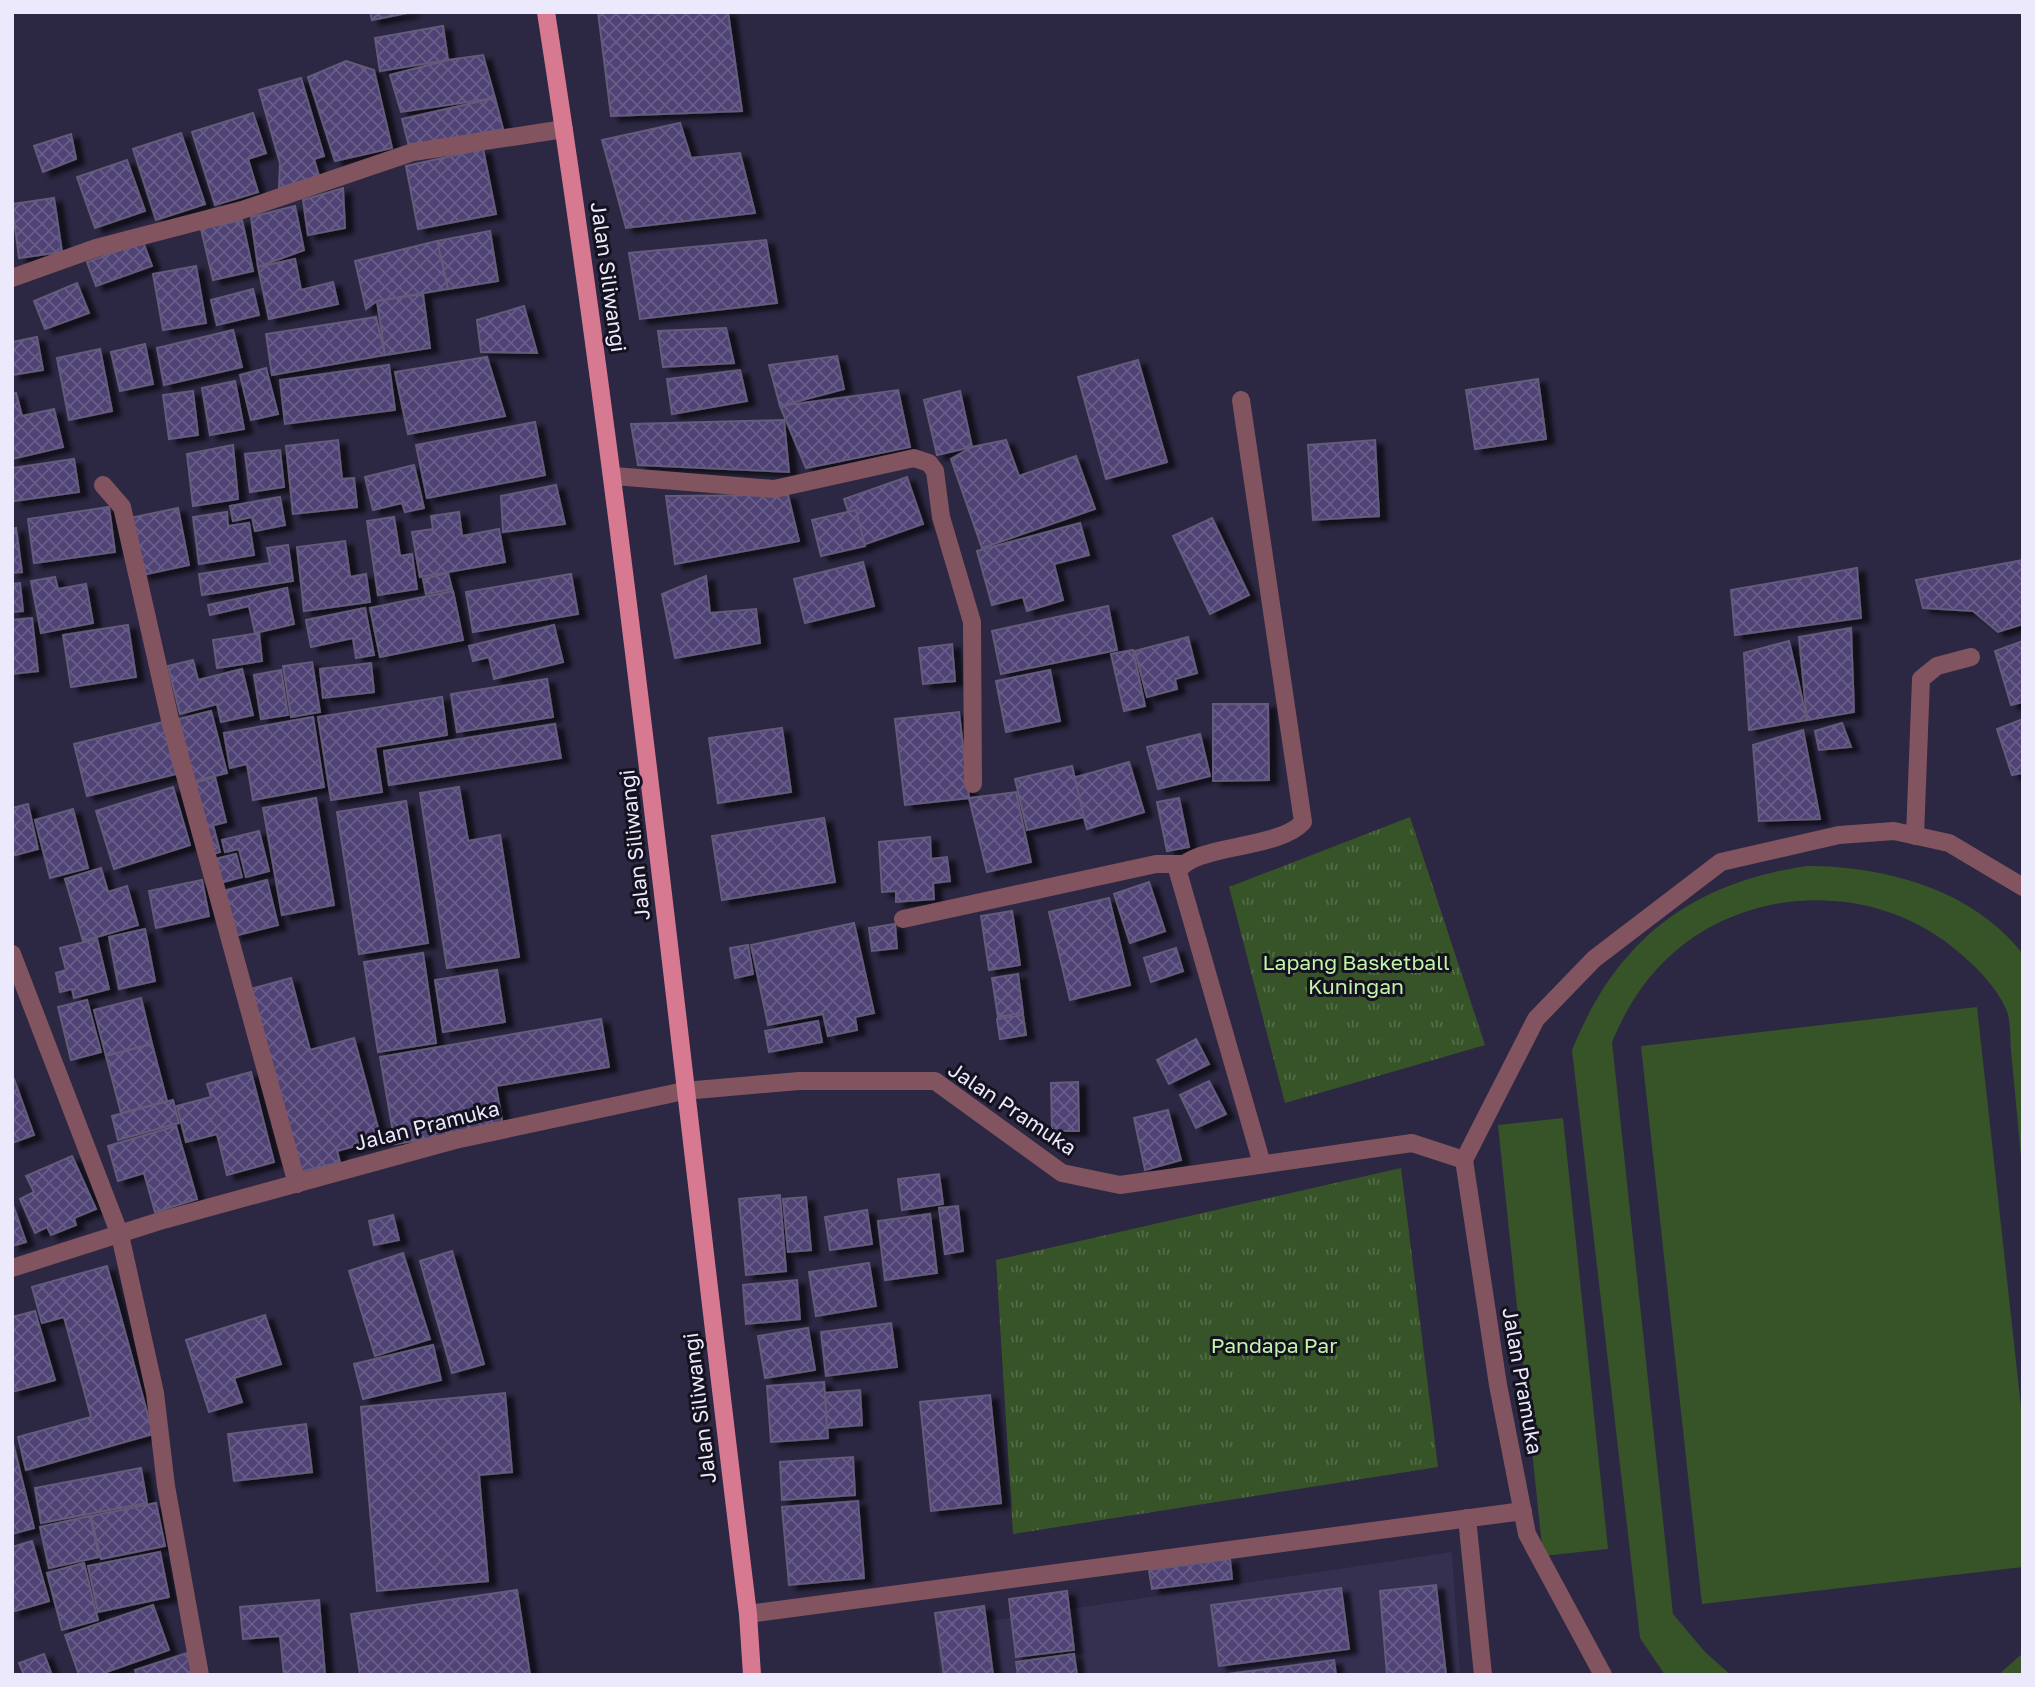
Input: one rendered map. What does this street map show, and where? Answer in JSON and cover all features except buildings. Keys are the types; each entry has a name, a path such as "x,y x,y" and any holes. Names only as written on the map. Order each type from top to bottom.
{"main road":[{"name":"Jalan Siliwangi","path":"546,12 614,476 657,830 684,1091 748,1614 752,1675"}],"street":[{"path":"12,278 96,248 242,210 413,152 564,129"},
{"path":"903,919 1156,864 1184,864 1289,834 1303,822 1241,400"},
{"path":"614,476 774,489 914,458 929,463 935,471 941,517 972,622 973,784"},
{"path":"103,485 122,507 171,723 297,1184"},
{"path":"1915,836 1921,679 1937,666 1971,657"},
{"path":"1464,1160 1536,1019 1594,959 1721,862 1839,835 1894,831 1949,843 2023,887"},
{"path":"1184,864 1178,872 1262,1164"},
{"path":"12,954 120,1235 155,1393 166,1486 200,1675"},
{"name":"Jalan Pramuka","path":"12,1268 163,1220 455,1140 684,1091 799,1081 935,1081 1062,1173 1120,1185 1412,1143 1464,1160 1498,1385 1527,1534 1603,1675"},
{"path":"748,1614 1523,1511"},
{"path":"1467,1518 1483,1675"}],"shaded area":[{"path":"1452,1552 1460,1675 940,1675 936,1629"}],"green space":[{"name":"Lapang Basketball Kuningan","path":"1410,817 1485,1045 1285,1103 1229,887"},
{"path":"1806,866 1866,871 1925,886 1979,913 2023,954 2023,1178 2008,1013 1988,980 1946,942 1914,923 1879,909 1843,902 1806,900 1770,905 1734,916 1701,932 1661,964 1644,984 1612,1042 1673,1614 1705,1652 1731,1675 1665,1675 1640,1638 1572,1050 1590,1011 1611,977 1635,948 1662,924 1692,903 1726,887"},
{"path":"1977,1007 2023,1425 2023,1567 1702,1604 1641,1046"},
{"path":"1563,1118 1608,1549 1543,1556 1498,1125"},
{"name":"Pandapa Par","path":"1401,1168 1438,1467 1013,1534 996,1260"},
{"path":"2023,1653 2023,1675 1998,1675"}]}
